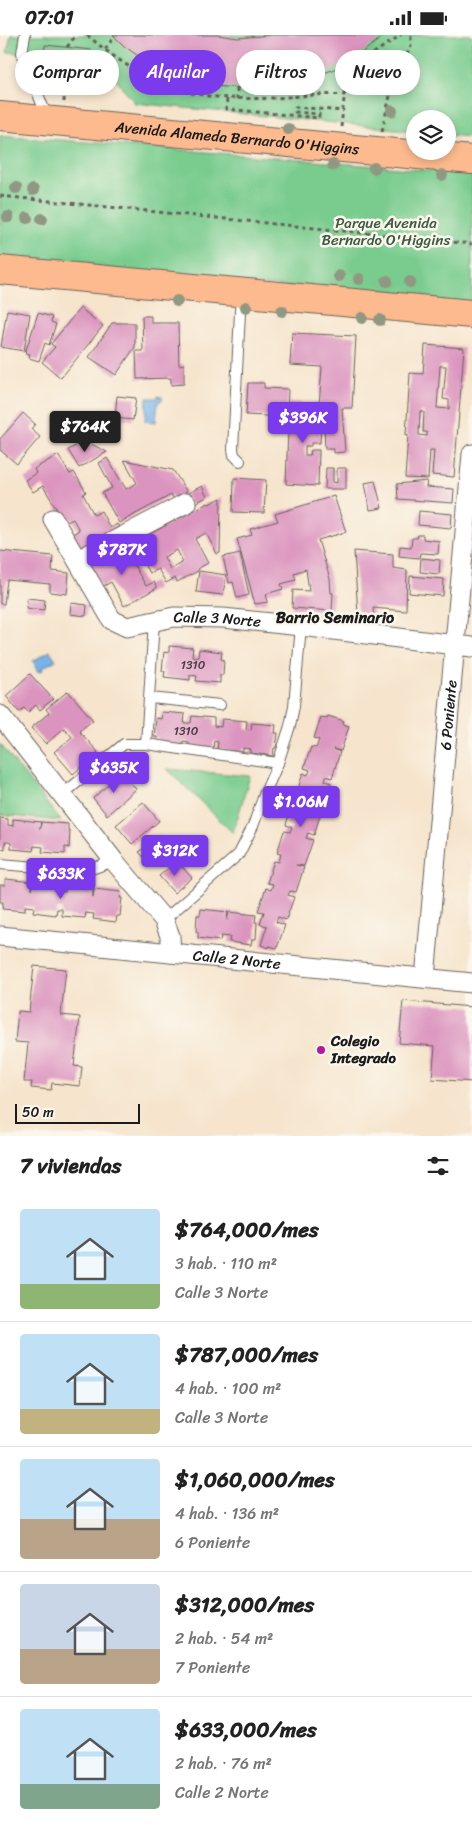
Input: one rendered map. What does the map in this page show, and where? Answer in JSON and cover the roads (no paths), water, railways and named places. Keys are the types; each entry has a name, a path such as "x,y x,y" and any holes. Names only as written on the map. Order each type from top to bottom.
{"main road":[{"name":"Avenida Alameda Bernardo O'Higgins","path":"0,116 56,112 472,161"},
{"path":"0,270 472,314"}],"street":[{"name":"6 Poniente","path":"425,978 463,646 472,454"},
{"path":"78,560 186,503"},
{"name":"Calle 3 Norte","path":"53,519 112,620 127,627 174,617 223,618 463,646"},
{"path":"0,715 114,861 164,920 170,936 171,953"},
{"name":"Calle 2 Norte","path":"0,936 472,983"}],"lane":[{"path":"26,35 22,53 28,72 56,112"},
{"path":"240,461 234,455 233,449 241,292"},
{"path":"146,745 154,621"},
{"path":"164,920 239,854 253,826 278,763 290,726 294,706 301,626"},
{"path":"150,698 220,705"},
{"path":"62,795 124,744 146,745 278,763"},
{"path":"0,864 75,870 94,868 114,861"}],"water":[{"path":"158,396 162,397 162,400 158,402 156,422 145,421 147,398 157,398"},
{"path":"50,651 56,660 42,668 43,670 39,672 33,661"}],"place":[{"name":"Colegio Integrado","path":"321,1050"}],"district":[{"name":"Barrio Seminario","path":"335,617"}],"park label":[{"name":"Parque Avenida Bernardo O'Higgins","path":"386,232"}]}
